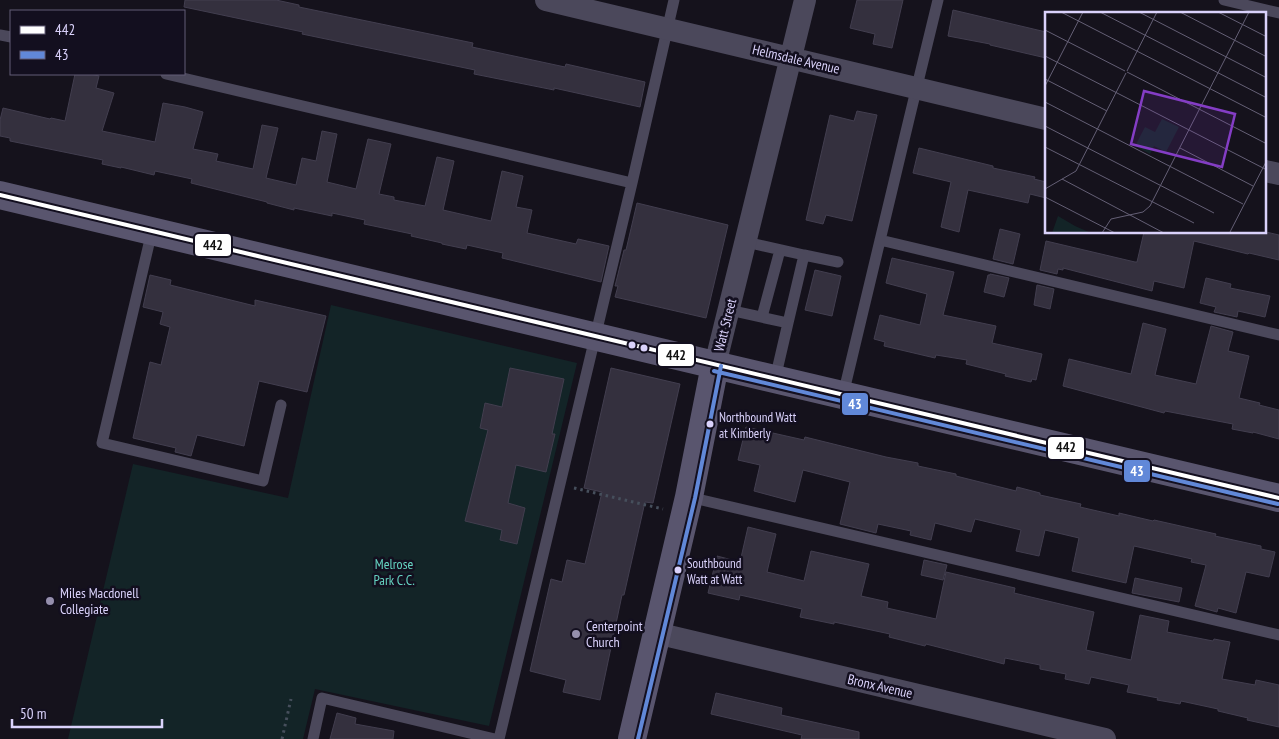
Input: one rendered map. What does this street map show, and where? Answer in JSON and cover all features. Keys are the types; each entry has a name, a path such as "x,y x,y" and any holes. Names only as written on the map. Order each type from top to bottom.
{"street":[{"name":"Helmsdale Avenue","path":"546,0 1045,119"},
{"name":"Watt Street","path":"632,739 688,497 715,365 805,0"},
{"path":"1266,171 1279,174"},
{"path":"0,195 1279,498"},
{"name":"Bronx Avenue","path":"656,633 1104,739"}],"lane":[{"path":"499,739 674,0"},
{"path":"843,395 938,0"},
{"path":"1224,0 1279,13"},
{"path":"170,75 632,183"},
{"path":"152,231 102,443 263,481 281,405"},
{"path":"880,240 1279,335"},
{"path":"746,242 838,262"},
{"path":"762,318 780,250"},
{"path":"775,379 804,255"},
{"path":"729,310 788,323"},
{"path":"688,497 1279,635"},
{"path":"313,739 322,698 495,739"}],"path":[{"path":"559,485 664,509"},
{"path":"282,739 291,699"}],"green space":[{"name":"Melrose Park C.C.","path":"331,305 577,363 489,726 315,689 303,739 68,739 133,464 288,498"}],"building":[{"path":"185,0 276,0 299,5 299,7 473,43 472,47 565,67 566,64 645,82 640,107 554,88 554,90 474,74 475,70 184,7"},
{"path":"857,0 903,0 892,48 873,44 875,34 850,28"},
{"path":"953,10 1045,32 1045,58 990,44 948,36"},
{"path":"75,75 94,75 99,76 96,88 114,93 102,131 155,142 163,103 185,107 203,112 193,149 218,154 216,161 253,169 262,125 278,128 266,178 296,185 302,158 316,161 322,131 337,134 327,182 356,189 368,139 391,144 379,194 394,197 394,200 425,206 437,157 454,161 443,210 491,221 502,171 523,176 516,207 532,210 527,233 576,244 578,239 609,246 601,282 502,258 503,253 467,245 466,249 442,244 411,236 412,234 364,224 365,220 332,213 332,216 294,208 294,210 191,183 192,179 155,171 154,175 102,164 103,160 10,141 10,138 0,136 0,120 3,108 65,121"},
{"path":"857,111 877,115 852,221 826,215 823,224 806,220 830,115 854,121"},
{"path":"919,148 1035,177 1034,179 1045,182 1045,198 1030,194 1028,203 968,190 959,232 941,227 951,182 913,173"},
{"path":"637,203 728,225 706,318 615,297 618,286 615,286"},
{"path":"1000,229 1020,234 1013,264 993,259"},
{"path":"1266,232 1279,235 1279,260 1194,241 1184,288 1154,281 1152,291 1063,268 1063,270 1058,269 1057,274 1040,270 1046,241 1137,262 1144,234 1266,234"},
{"path":"892,258 954,272 943,315 996,326 992,343 1042,354 1036,380 1032,379 1031,382 1005,376 1006,374 966,364 967,360 936,355 935,358 884,346 885,342 874,339 880,315 920,325 927,294 886,283"},
{"path":"815,270 841,276 832,316 805,310"},
{"path":"150,275 171,280 170,285 255,306 255,300 326,316 307,392 259,381 244,446 197,435 191,456 175,452 176,448 133,438 150,362 161,365 170,327 160,324 163,312 143,307"},
{"path":"988,275 1009,278 1004,297 984,292"},
{"path":"1206,278 1231,284 1230,288 1270,296 1265,317 1238,311 1237,317 1214,312 1216,307 1200,303"},
{"path":"1037,285 1054,289 1050,309 1034,305"},
{"path":"1143,323 1166,329 1155,375 1196,384 1211,326 1233,332 1228,351 1249,356 1239,398 1279,410 1279,439 1232,429 1233,424 1165,411 1164,413 1063,386 1069,359 1131,374"},
{"path":"510,368 564,379 552,434 555,434 546,472 516,465 508,503 525,508 517,544 500,540 502,530 465,521 488,430 480,428 485,403 502,407"},
{"path":"611,368 680,384 653,503 645,502 624,595 622,595 600,700 563,692 566,680 530,671 551,579 562,582 567,560 585,564 602,492 584,488"},
{"path":"746,427 804,440 805,437 918,463 918,466 956,474 956,476 1016,491 1017,487 1040,493 1040,495 1081,504 1080,507 1119,516 1119,513 1154,520 1261,546 1261,549 1275,552 1269,577 1246,572 1236,613 1218,608 1217,612 1195,606 1206,565 1191,562 1192,559 1134,546 1126,583 1072,571 1079,538 1045,530 1039,556 1016,551 1021,530 975,519 971,532 935,523 931,540 910,535 911,531 878,524 876,533 840,524 850,482 803,470 795,502 754,491 760,465 738,460"},
{"path":"748,527 776,534 767,572 804,581 811,551 869,564 861,596 888,602 887,608 936,619 946,572 1015,588 1014,593 1094,612 1086,650 1131,660 1140,615 1169,621 1167,632 1213,641 1214,639 1230,642 1222,679 1255,685 1256,680 1279,685 1279,727 1247,720 1248,718 1218,711 1218,709 1181,701 1180,704 1157,700 1158,698 1127,692 1129,685 1091,677 1089,684 1065,679 1066,674 1040,669 1040,665 1005,658 1004,664 926,644 925,646 889,637 890,634 800,617 802,609 740,595 739,600 708,593 717,556 740,562"},
{"path":"924,560 947,565 943,580 921,575"},
{"path":"1135,578 1182,588 1179,602 1132,593"},
{"path":"716,693 782,708 781,715 859,732 859,739 801,739 802,735 711,714"},
{"path":"337,713 356,718 355,724 394,731 393,739 330,739"}],"transit line":[{"name":"442","path":"0,195 1279,498"},
{"name":"43","path":"638,739 695,498 721,366"},
{"name":"43","path":"714,371 1278,504"}],"place":[{"name":"Northbound Watt at Kimberly","path":"710,424"},
{"name":"Southbound Watt at Watt","path":"678,570"},
{"name":"Miles Macdonell Collegiate","path":"50,601"},
{"name":"Centerpoint Church","path":"576,634"}]}
